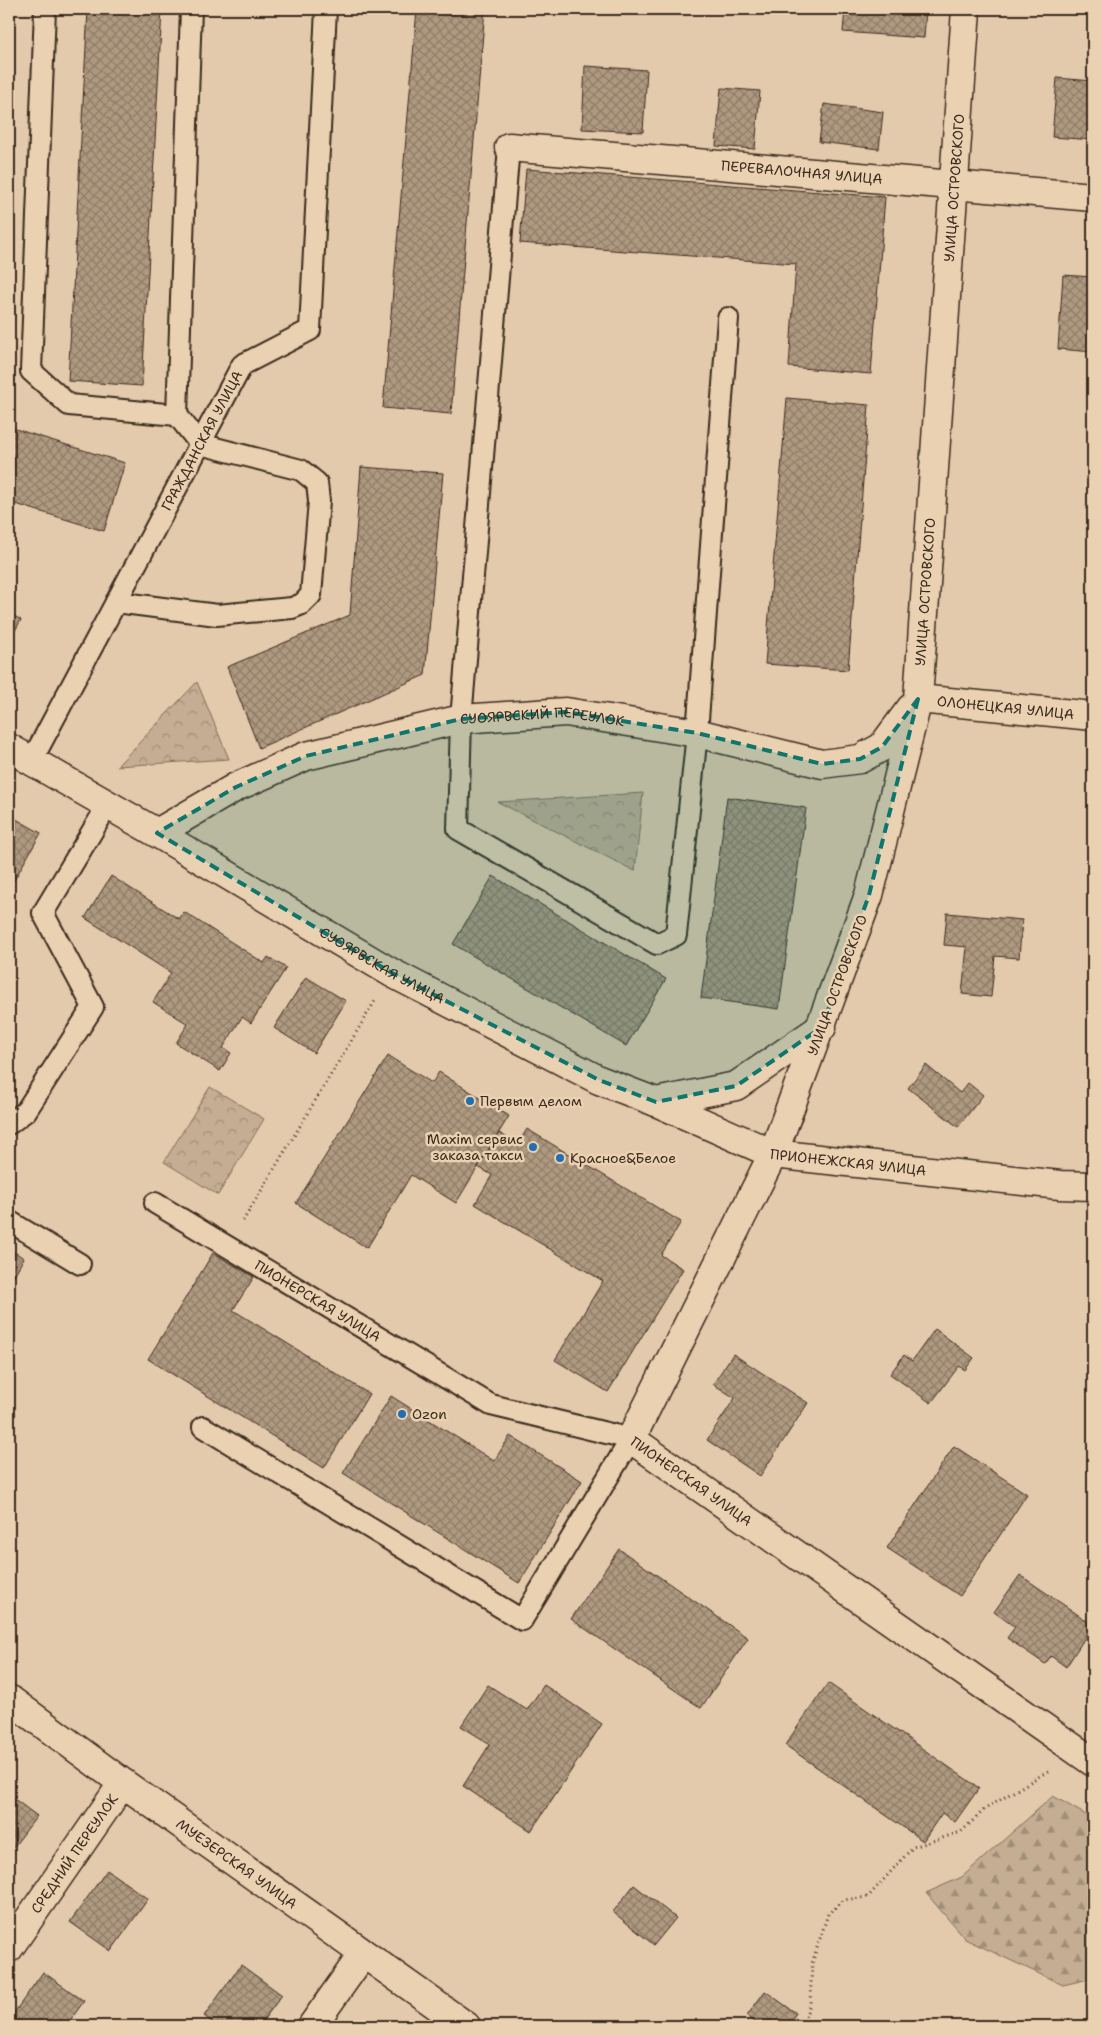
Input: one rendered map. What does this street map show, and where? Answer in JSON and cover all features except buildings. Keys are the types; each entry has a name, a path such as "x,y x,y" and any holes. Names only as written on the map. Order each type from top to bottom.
{"street":[{"name":"УЛИЦА ОСТРОВСКОГО","path":"773,1154 822,1027 869,895 918,699 966,9"},
{"name":"ПЕРЕВАЛОЧНАЯ УЛИЦА","path":"509,147 1093,197"},
{"name":"СУОЯРВСКИЙ ПЕРЕУЛОК","path":"157,832 236,787 306,756 461,719 566,712 697,733 822,764 860,759 882,746 918,699"},
{"name":"ОЛОНЕЦКАЯ УЛИЦА","path":"918,699 1093,716"},
{"name":"СУОЯРВСКАЯ УЛИЦА","path":"20,755 157,832 392,973 599,1080 656,1102 773,1154"},
{"path":"656,1102 736,1086 822,1027"},
{"name":"ПРИОНЕЖСКАЯ УЛИЦА","path":"631,1439 773,1154 1060,1185 1093,1186"},
{"name":"ПИОНЕРСКАЯ УЛИЦА","path":"631,1439 1085,1757"},
{"name":"МУЕЗЕРСКАЯ УЛИЦА","path":"9,1699 123,1783 466,2026"},
{"name":"СРЕДНИЙ ПЕРЕУЛОК","path":"9,1948 123,1783"},
{"path":"312,2026 362,1954"}],"lane":[{"path":"45,9 31,371 69,405 178,415"},
{"path":"116,602 216,615 292,608 302,604 311,595 319,501 317,483 301,470 200,444 178,415 191,9"},
{"name":"ГРАЖДАНСКАЯ УЛИЦА","path":"20,755 116,602 242,365 310,330 326,9"},
{"path":"509,147 461,719 458,829 657,944 676,935 697,733 728,318"},
{"path":"9,1124 26,1111 93,1007 43,913 108,805"},
{"name":"ПИОНЕРСКАЯ УЛИЦА","path":"155,1202 491,1405 631,1439"},
{"path":"9,1221 80,1264"},
{"path":"203,1427 522,1620 631,1439"}],"path":[{"path":"228,1245 377,998"},
{"path":"802,2026 810,2004 812,1963 828,1914 843,1900 868,1897 913,1846 961,1832 985,1809 1085,1757"}],"highlighted area":[{"path":"918,699 869,895 822,1027 736,1086 656,1102 599,1080 392,973 157,833 236,787 306,756 461,719 566,712 697,733 822,764 860,759 882,747"}],"green space":[{"path":"197,682 229,759 117,766"},
{"path":"643,793 635,871 498,802"},
{"path":"210,1087 264,1119 218,1195 164,1162"},
{"path":"1053,1796 1093,1819 1093,1978 1063,1985 965,1939 926,1893 962,1877"}],"place":[{"name":"Первым делом","path":"470,1101"},
{"name":"Maxim сервис заказа такси","path":"533,1147"},
{"name":"Красное&Белое","path":"560,1158"},
{"name":"Ozon","path":"402,1414"}]}
